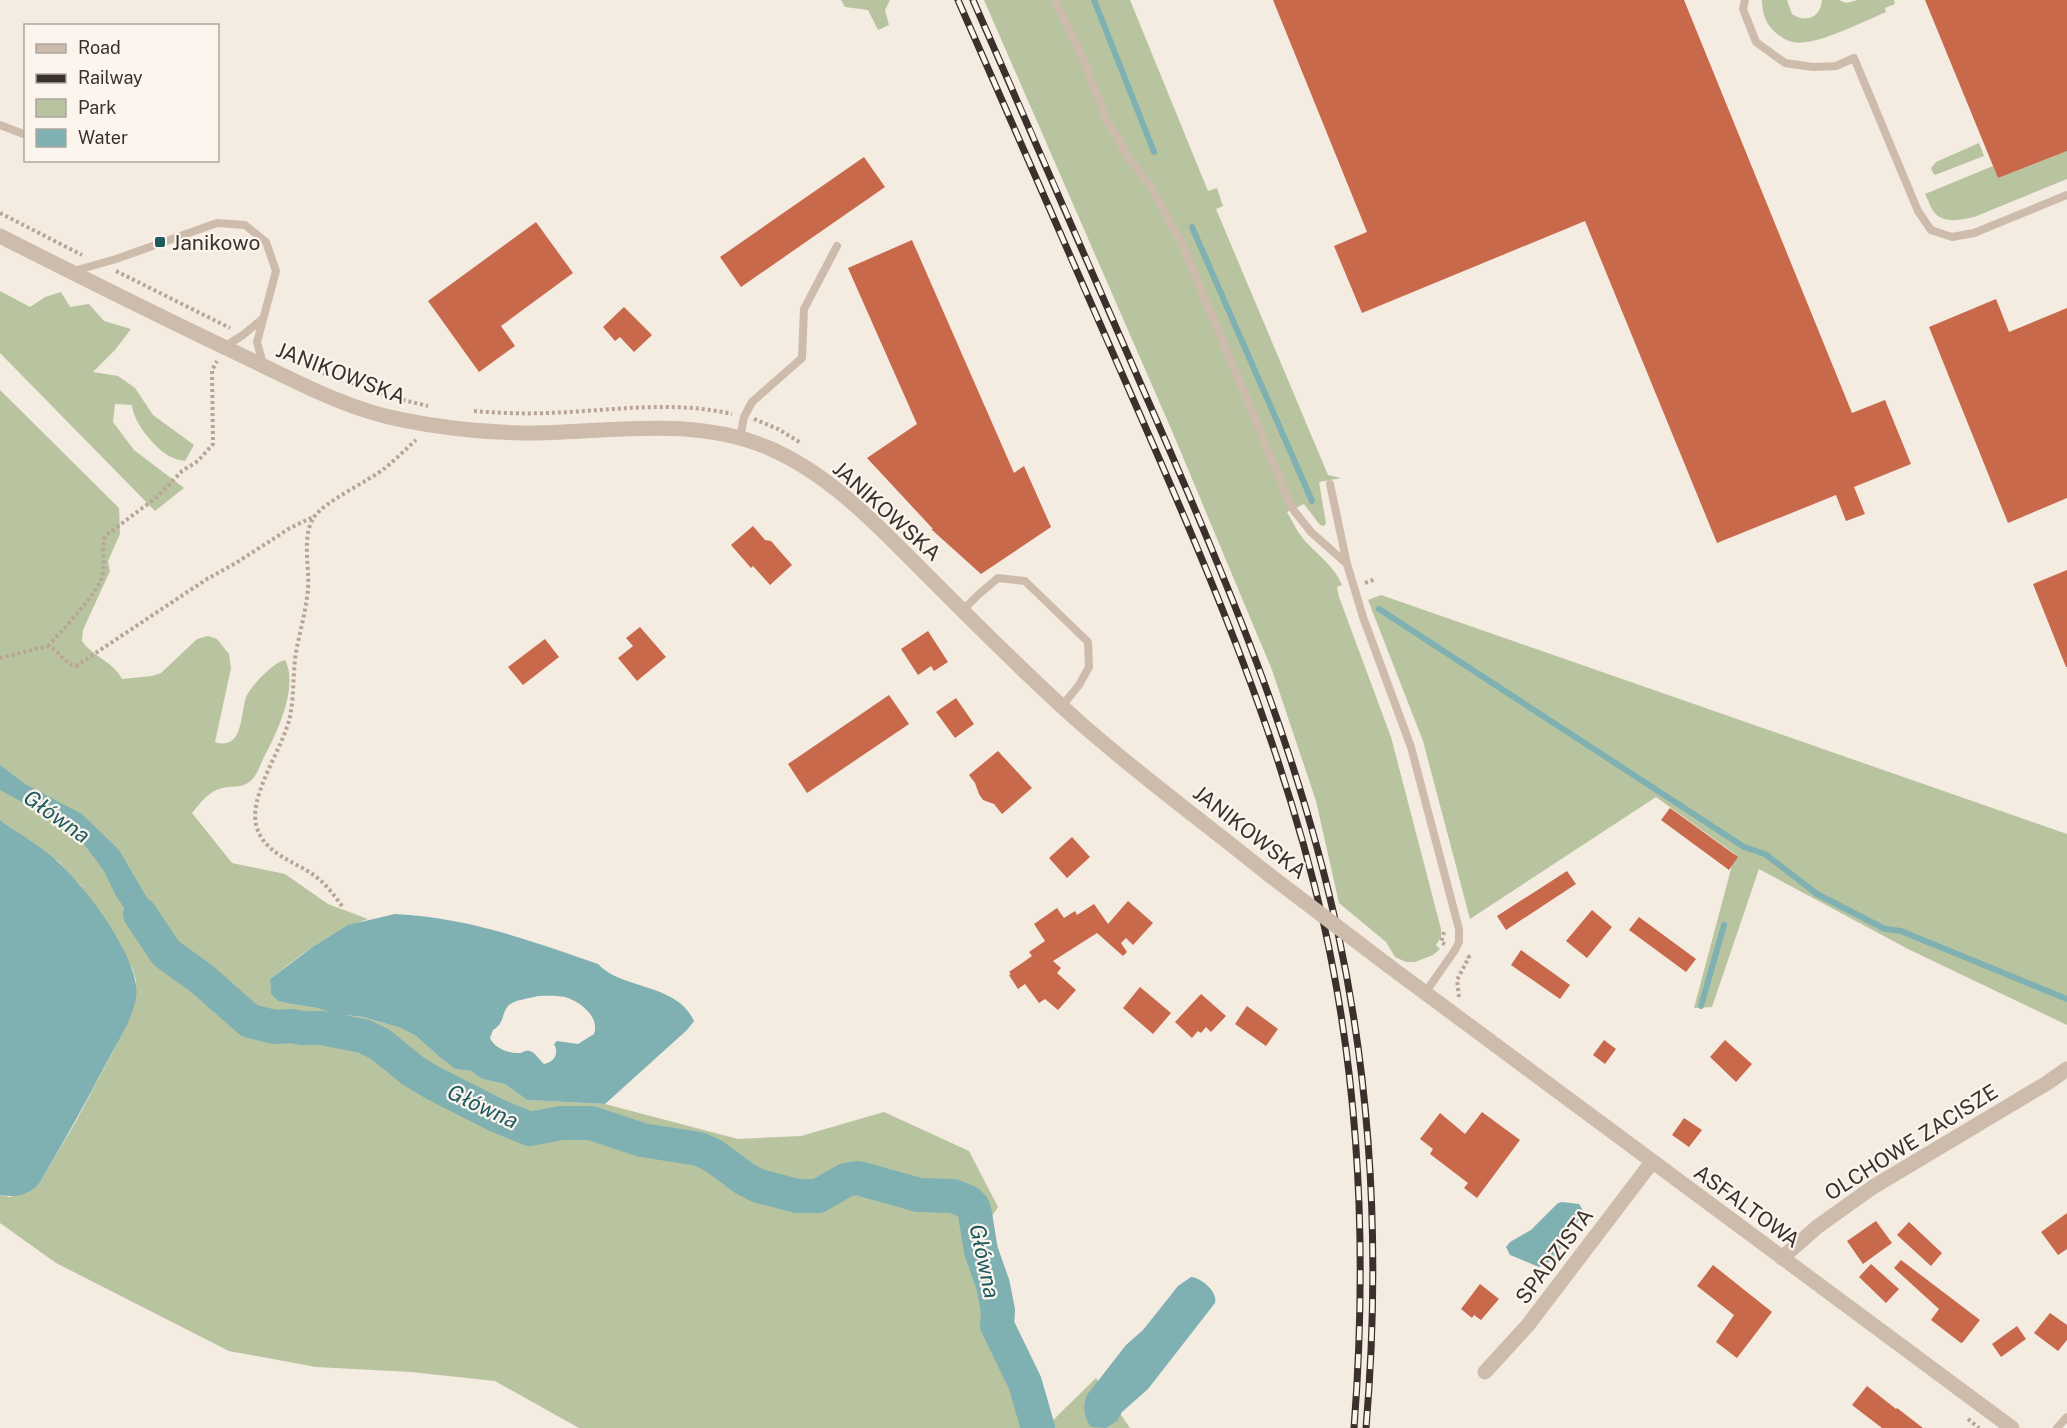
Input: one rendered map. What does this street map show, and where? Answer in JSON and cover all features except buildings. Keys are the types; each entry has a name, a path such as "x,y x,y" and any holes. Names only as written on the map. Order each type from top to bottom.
{"street":[{"name":"JANIKOWSKA","path":"0,236 263,366 323,393 398,420 468,431 507,433 641,427 683,428 740,438 769,448 792,460 846,496 1077,721 1268,874 1458,1018"},
{"name":"ASFALTOWA","path":"1458,1018 2013,1428"},
{"name":"OLCHOWE ZACISZE","path":"1782,1258 1817,1227 1874,1187 2067,1069"},
{"name":"SPADZISTA","path":"1485,1372 1528,1325 1652,1162"}],"lane":[{"path":"1055,0 1081,54 1106,118 1126,154 1151,187 1183,246 1292,508 1311,532 1347,564"},
{"path":"1745,0 1743,9 1756,42 1785,63 1813,67 1836,66 1854,58 1918,211 1931,230 1952,237 1974,233 2067,195"},
{"path":"0,125 24,134"},
{"path":"72,272 217,223 245,225 266,242 276,271 261,320 257,342 263,366"},
{"path":"740,438 744,417 752,402 802,358 804,309 837,246"},
{"path":"224,347 261,320"},
{"path":"1330,484 1347,564 1362,617 1411,747 1459,929 1459,942 1455,950 1425,993"},
{"path":"963,610 998,578 1025,581 1088,642 1089,667 1079,685 1062,706"},
{"path":"2057,1428 2067,1417"}],"path":[{"path":"0,658 48,646 81,609 103,576 105,536 157,497 183,471 198,461 213,444 212,370 224,347"},
{"path":"48,646 71,666 76,666 207,579 237,563 290,528 314,517 331,503 385,468 432,425"},
{"path":"314,517 307,541 309,585 305,616 296,652 291,713 255,802 254,818 259,833 274,851 314,876 331,891 342,906"}],"green space":[{"path":"841,0 890,0 885,10 889,25 878,30 868,10 845,7"},
{"path":"984,0 1130,0 1208,191 1217,188 1223,206 1216,209 1328,475 1341,478 1319,482 1326,523 1324,526 1320,525 1304,504 1287,512 1302,538 1330,567 1342,585 1337,587 1339,597 1391,737 1441,929 1441,937 1436,945 1440,949 1433,955 1415,962 1406,962 1395,957 1386,942 1339,903 1316,801 1272,670 1172,431"},
{"path":"1762,0 1787,0 1792,14 1802,18 1816,15 1822,0 1839,0 1846,3 1858,0 1894,0 1895,4 1885,8 1886,12 1853,27 1802,43 1789,41 1773,30 1765,18"},
{"path":"1979,143 1984,156 1935,175 1933,173 1931,168 1936,162"},
{"path":"2067,151 2067,179 1974,217 1953,220 1942,218 1931,208 1925,194 1993,166 1998,178"},
{"path":"0,291 30,307 45,297 61,292 70,307 89,304 104,321 131,329 115,350 93,372 118,376 135,388 153,415 194,445 185,461 171,457 158,448 146,434 136,419 132,405 115,404 113,422 134,450 184,488 155,511 0,353"},
{"path":"0,390 119,508 120,534 108,561 110,571 83,630 82,641 92,651 113,668 122,679 161,673 197,639 208,636 217,639 229,654 231,668 215,742 225,743 232,741 240,728 247,695 269,669 285,660 289,671 289,683 285,709 255,775 250,782 244,785 222,788 212,793 192,813 232,863 285,874 328,904 368,919 328,937 270,979 271,994 278,1001 317,1008 335,1014 363,1017 401,1028 416,1036 455,1069 471,1071 482,1079 505,1084 527,1100 605,1104 738,1139 801,1136 884,1112 969,1151 998,1207 984,1228 1004,1326 1048,1425 1096,1378 1130,1428 579,1428 495,1381 411,1372 316,1367 229,1351 56,1263 0,1223 0,1195 10,1197 39,1184 75,1123 133,1009 136,981 133,970 114,933 81,886 60,863 0,820"},
{"path":"1381,595 2067,834 2067,1025 1908,949 1759,869 1712,1007 1694,1008 1735,854 1656,797 1470,919 1423,741 1368,600"}],"water":[{"path":"0,765 25,784 82,814 119,850 154,910 165,936 174,948 158,957 116,896 104,871 81,840 48,816 0,790"},
{"path":"0,820 52,857 83,889 97,906 122,946 136,983 134,1006 124,1030 39,1184 26,1193 11,1196 0,1195"},
{"path":"395,914 473,925 598,964 621,979 662,993 675,1000 686,1009 694,1021 687,1030 605,1104 527,1100 505,1084 482,1079 471,1071 455,1069 416,1036 401,1028 363,1017 335,1014 317,1008 278,1001 271,994 270,979 314,946 348,925","holes":["538,996 564,997 579,1003 592,1017 595,1028 594,1034 578,1044 557,1041 554,1044 555,1057 544,1064 532,1052 507,1051 495,1045 490,1038 509,1005 519,1000"]},
{"path":"1558,1203 1579,1204 1584,1212 1575,1226 1570,1228 1555,1256 1539,1267 1510,1255 1506,1247 1510,1242 1531,1230"},
{"path":"1191,1277 1200,1280 1212,1290 1215,1303 1148,1389 1122,1412 1117,1421 1106,1428 1091,1427 1085,1412 1087,1395 1126,1345 1143,1330 1178,1286"}],"waterway":[{"path":"1094,0 1154,152"},
{"path":"1192,227 1312,501"},
{"path":"1379,609 1744,847 1765,854 1817,894 1885,929 1901,931 2067,999"},
{"name":"Główna","path":"140,914 166,953 202,979 250,1021 275,1027 322,1028 363,1036 380,1044 413,1071 433,1083 498,1116 530,1129 561,1123 591,1123 642,1140 699,1149 714,1156 745,1179 759,1186 797,1196 818,1196 846,1180 858,1178 919,1195 953,1196 968,1202 973,1207 981,1251 993,1285 998,1311 997,1325 1025,1383 1038,1428"},
{"path":"1701,1006 1724,925"}],"railway":[{"path":"958,0 1192,534 1243,662 1288,792 1307,858 1324,925 1336,987 1353,1112 1360,1239 1360,1302 1354,1428"},
{"path":"973,0 1200,520 1279,723 1321,862 1350,994 1366,1117 1373,1242 1366,1428"}],"place":[{"name":"Janikowo","path":"160,242"}]}
